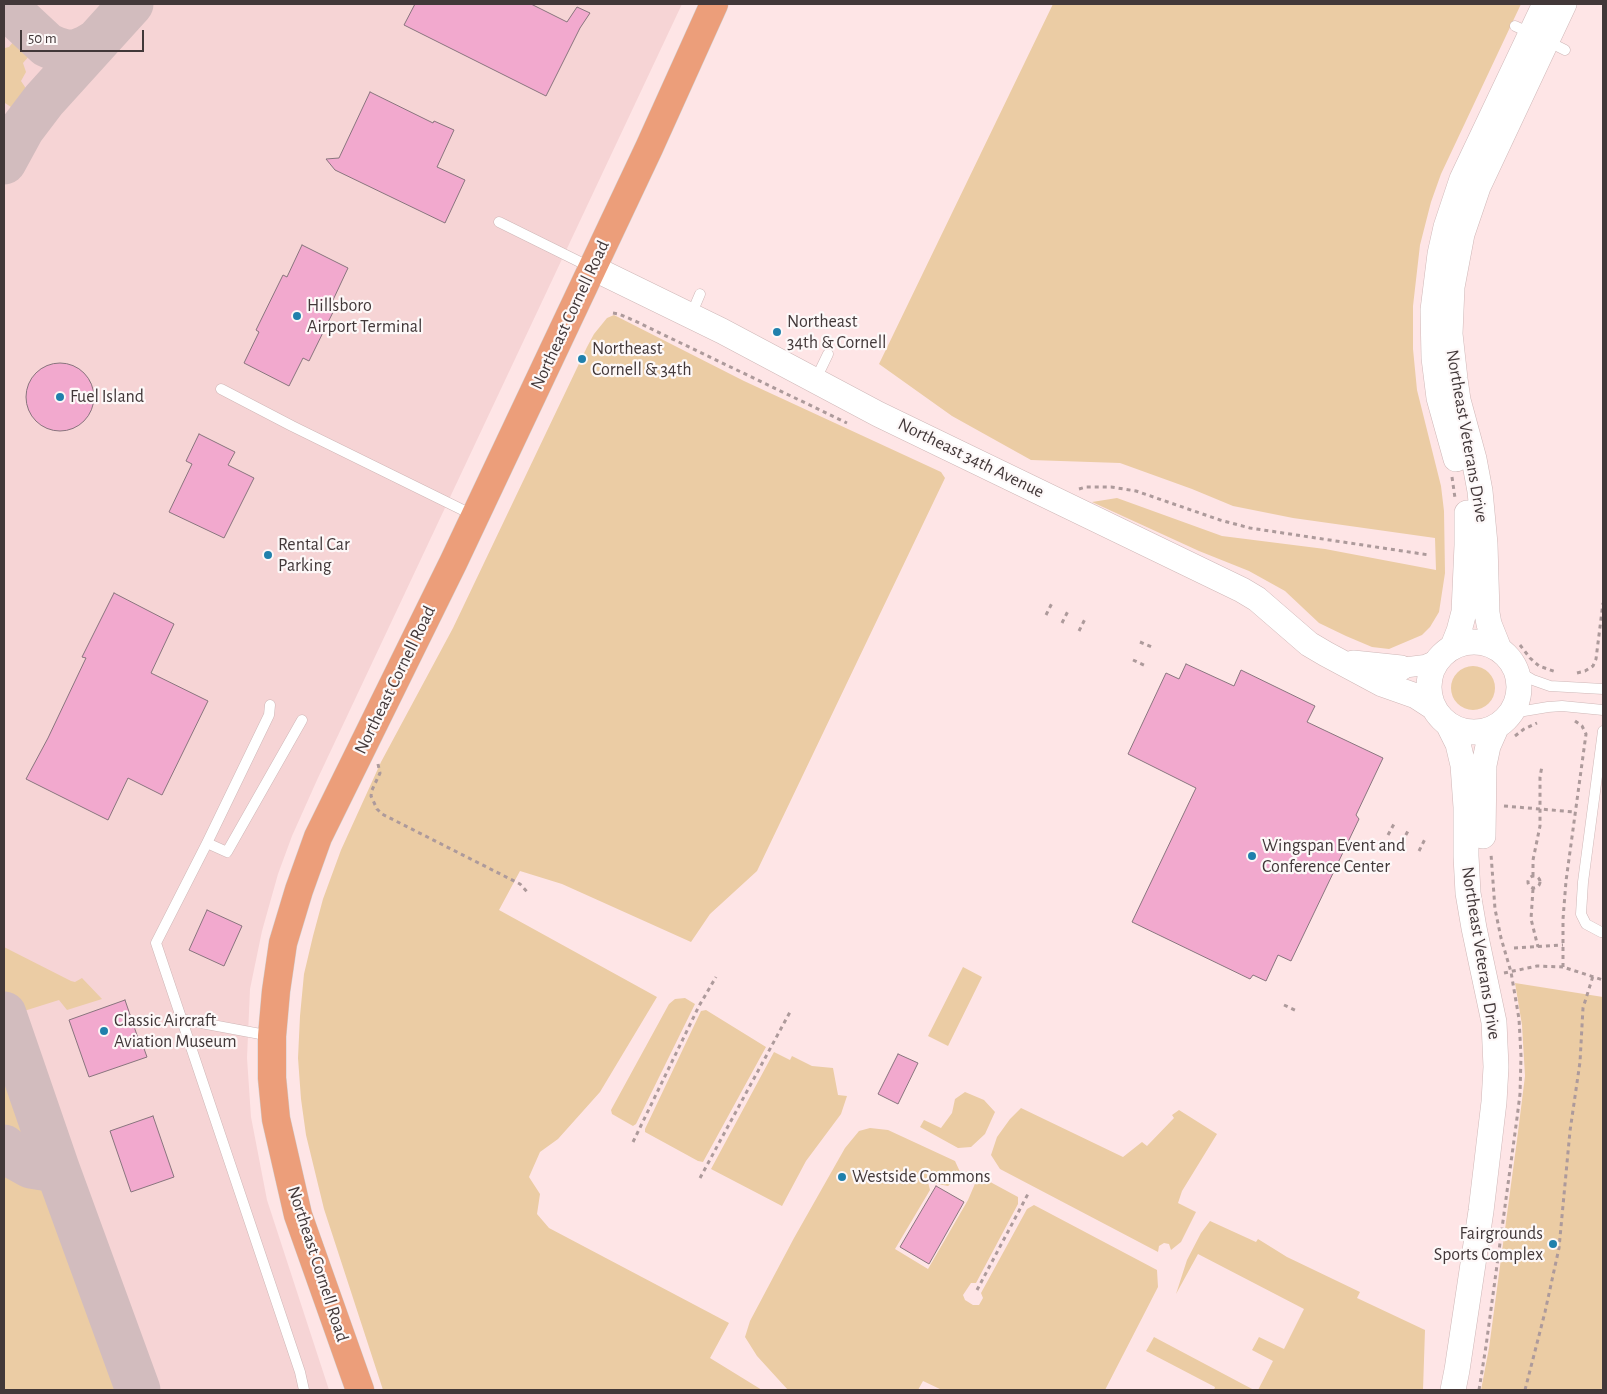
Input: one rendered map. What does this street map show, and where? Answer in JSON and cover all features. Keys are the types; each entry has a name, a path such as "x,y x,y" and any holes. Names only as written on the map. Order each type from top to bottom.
{"highway":[{"name":"Northeast Cornell Road","path":"360,1390 298,1215 276,1119 272,1078 272,1036 283,943 318,837 475,516 714,4"}],"street":[{"name":"Northeast Veterans Drive","path":"1508,644 1490,624 1487,613 1485,544 1480,491 1474,459 1458,400 1450,334 1452,287 1462,234 1478,187 1540,38 1545,4"},
{"name":"Northeast Veterans Drive","path":"1445,653 1459,631 1464,612 1468,521 1462,485 1436,380 1432,334 1435,282 1440,254 1453,202 1462,179 1540,38 1564,4"},
{"name":"Northeast 34th Avenue","path":"592,268 695,305 815,380 878,414 1242,590 1257,599 1309,644 1382,684 1416,696 1441,717"},
{"path":"1463,643 1508,644 1508,657 1516,670 1520,691 1507,726 1474,733 1462,731 1441,717 1429,695 1429,683 1431,671 1445,653 1463,643"},
{"name":"Northeast 34th Avenue","path":"1341,661 1401,668 1424,665 1445,653"},
{"name":"Northeast Veterans Drive","path":"1441,717 1458,744 1464,765 1468,893 1494,1022 1496,1067 1494,1102 1481,1211 1458,1370 1453,1390"},
{"name":"Northeast Veterans Drive","path":"1471,1390 1497,1214 1511,1104 1514,1061 1510,1017 1502,974 1491,936 1485,897 1483,842 1484,765 1488,746 1507,726"}],"lane":[{"path":"499,222 592,268"},
{"path":"815,380 828,354"},
{"path":"221,389 475,516"},
{"path":"1516,670 1533,680 1550,686 1603,689"},
{"path":"270,705 269,715 156,943 300,1372 304,1390"},
{"path":"1507,726 1548,706 1603,710"},
{"path":"207,843 227,852 302,720"},
{"path":"1601,932 1586,924 1582,914 1583,882 1603,731"},
{"path":"180,1019 272,1036"}],"path":[{"path":"1052,498 1086,487 1111,487 1136,491 1220,520 1250,528 1429,555"},
{"path":"1046,615 1052,602"},
{"path":"1572,674 1585,671 1593,666 1596,659 1603,603"},
{"path":"1062,623 1068,611"},
{"path":"1079,631 1085,619"},
{"path":"1140,642 1154,648"},
{"path":"1508,644 1526,653 1539,666 1559,673"},
{"path":"1133,660 1146,666"},
{"path":"1572,720 1582,726 1586,734"},
{"path":"1507,726 1524,729 1542,722"},
{"path":"378,764 380,773 371,796 377,809 382,814 520,884 529,894"},
{"path":"1533,876 1533,860 1539,836 1540,777 1542,766"},
{"path":"1498,806 1575,812"},
{"path":"1388,835 1395,822"},
{"path":"1402,842 1409,829"},
{"path":"1419,851 1426,837"},
{"path":"1533,876 1538,878 1540,883 1538,887 1533,889"},
{"path":"1533,876 1527,882 1528,886 1533,889"},
{"path":"1533,889 1531,919 1538,947"},
{"path":"1514,948 1563,945"},
{"path":"1508,973 1537,966 1562,967"},
{"path":"1525,1390 1559,1248 1570,1131 1580,1062 1583,1008 1592,976 1603,980"},
{"path":"633,1142 699,1006 716,977"},
{"path":"1284,1005 1298,1012"},
{"path":"700,1178 790,1012"},
{"path":"978,1290 1029,1192"}],"shaded area":[{"path":"4,4 682,4 317,780 292,836 278,874 262,931 250,989 247,1058 251,1117 267,1200 329,1390 4,1390"},
{"path":"1053,4 1521,4 1441,174 1431,202 1420,245 1413,306 1413,349 1417,390 1441,486 1444,511 1445,573 1439,612 1430,627 1422,635 1389,649 1372,647 1319,623 1285,591 1249,571 1199,551 1092,502 1117,498 1222,536 1325,549 1436,570 1435,538 1293,518 1233,506 1120,463 1031,460 952,416 879,364"},
{"path":"15,40 29,56 23,63 26,72 21,81 27,90 14,109 4,104 4,47 9,47"},
{"path":"614,315 744,381 941,472 945,478 757,871 710,914 691,942 562,884 520,871 499,910 657,997 600,1092 558,1139 540,1152 529,1177 540,1194 537,1214 549,1228 729,1323 710,1358 762,1390 383,1390 324,1209 306,1135 298,1058 304,974 323,899 341,850 381,762 453,628 587,347 594,334 607,318"},
{"path":"1477,666 1489,672 1494,679 1494,697 1489,704 1482,709 1469,710 1461,707 1454,700 1451,684 1454,676 1461,669"},
{"path":"4,947 71,981 75,982 82,978 102,999 67,1010 59,1000 24,1011 16,1008 4,993"},
{"path":"963,967 982,977 948,1046 928,1036"},
{"name":"Fairgrounds Sports Complex","path":"1515,983 1603,997 1603,1390 1481,1390 1489,1348 1525,1076 1522,1025"},
{"path":"685,998 695,1004 636,1124 633,1126 612,1114 611,1110 669,1004 675,999"},
{"path":"706,1010 766,1047 703,1162 645,1132 645,1129 701,1011"},
{"path":"774,1052 790,1060 792,1056 812,1066 833,1068 838,1095 847,1096 841,1114 806,1161 782,1206 711,1169"},
{"path":"4,1056 38,1157 19,1148 4,1128"},
{"path":"965,1092 984,1100 995,1112 985,1134 971,1147 958,1148 920,1127 924,1120 941,1128 952,1113 955,1099"},
{"path":"1021,1108 1123,1157 1142,1142 1147,1146 1174,1118 1172,1115 1179,1110 1217,1134 1182,1191 1178,1203 1196,1212 1181,1242 1171,1250 1169,1244 1164,1243 1159,1246 1158,1252 1000,1169 991,1155 997,1137"},
{"path":"870,1128 888,1130 955,1161 961,1174 948,1186 928,1182 930,1190 895,1249 928,1269 968,1200 977,1179 981,1177 1018,1197 1018,1204 976,1283 971,1283 963,1295 965,1300 973,1305 979,1305 983,1298 981,1293 1027,1209 1034,1205 1157,1270 1158,1287 1105,1390 942,1390 923,1381 918,1390 788,1390 757,1356 745,1337 750,1321 845,1148 859,1131"},
{"path":"4,1161 43,1185 50,1193 95,1329 115,1379 123,1390 4,1390"},
{"path":"1210,1221 1256,1242 1258,1239 1287,1257 1360,1292 1357,1298 1425,1330 1423,1390 1258,1390 1273,1361 1252,1350 1259,1337 1284,1349 1304,1309 1198,1254 1176,1294 1187,1260 1201,1233"},
{"path":"1154,1337 1254,1390 1214,1390 1215,1387 1146,1351"}],"building":[{"path":"415,4 531,4 567,22 577,7 590,13 580,28 546,96 404,25"},
{"path":"370,92 433,123 434,121 454,130 437,167 465,180 445,223 335,170 326,159 339,158"},
{"name":"Hillsboro Airport Terminal","path":"302,245 348,268 333,300 338,302 309,361 303,358 289,386 244,363 259,332 256,330 283,275 287,277"},
{"name":"Fuel Island","path":"60,363 73,365 84,373 92,384 94,397 92,410 84,421 73,429 60,431 47,429 36,421 28,410 26,397 28,384 36,373 47,365"},
{"path":"199,434 235,452 228,465 254,478 224,538 169,512 192,464 186,461"},
{"path":"114,593 174,624 151,673 208,701 162,795 128,778 108,820 26,779 86,658 82,657"},
{"name":"Wingspan Event and Conference Center","path":"1186,664 1234,686 1241,670 1315,706 1307,722 1383,758 1356,815 1359,819 1291,961 1278,955 1266,981 1253,975 1250,979 1132,922 1196,788 1128,754 1166,673 1179,679"},
{"path":"207,910 242,926 224,966 189,950"},
{"name":"Classic Aircraft Aviation Museum","path":"125,1000 140,1044 142,1043 147,1057 89,1077 69,1020"},
{"path":"898,1054 918,1063 898,1104 878,1094"},
{"path":"153,1116 174,1177 131,1192 110,1131"},
{"path":"936,1186 964,1202 929,1264 900,1247"}],"taxiway":[{"path":"4,162 22,129 44,100 131,4"},
{"path":"4,5 47,45 56,49 76,52 96,42"},
{"path":"4,1014 57,1168 138,1390"},
{"path":"4,1147 13,1156 31,1166 57,1168"}],"place":[{"name":"Hillsboro Airport Terminal","path":"297,316"},
{"name":"Northeast 34th & Cornell","path":"777,332"},
{"name":"Northeast Cornell & 34th","path":"582,359"},
{"name":"Fuel Island","path":"60,397"},
{"name":"Rental Car Parking","path":"268,555"},
{"name":"Wingspan Event and Conference Center","path":"1252,856"},
{"name":"Classic Aircraft Aviation Museum","path":"104,1031"},
{"name":"Westside Commons","path":"842,1177"},
{"name":"Fairgrounds Sports Complex","path":"1553,1244"}]}
